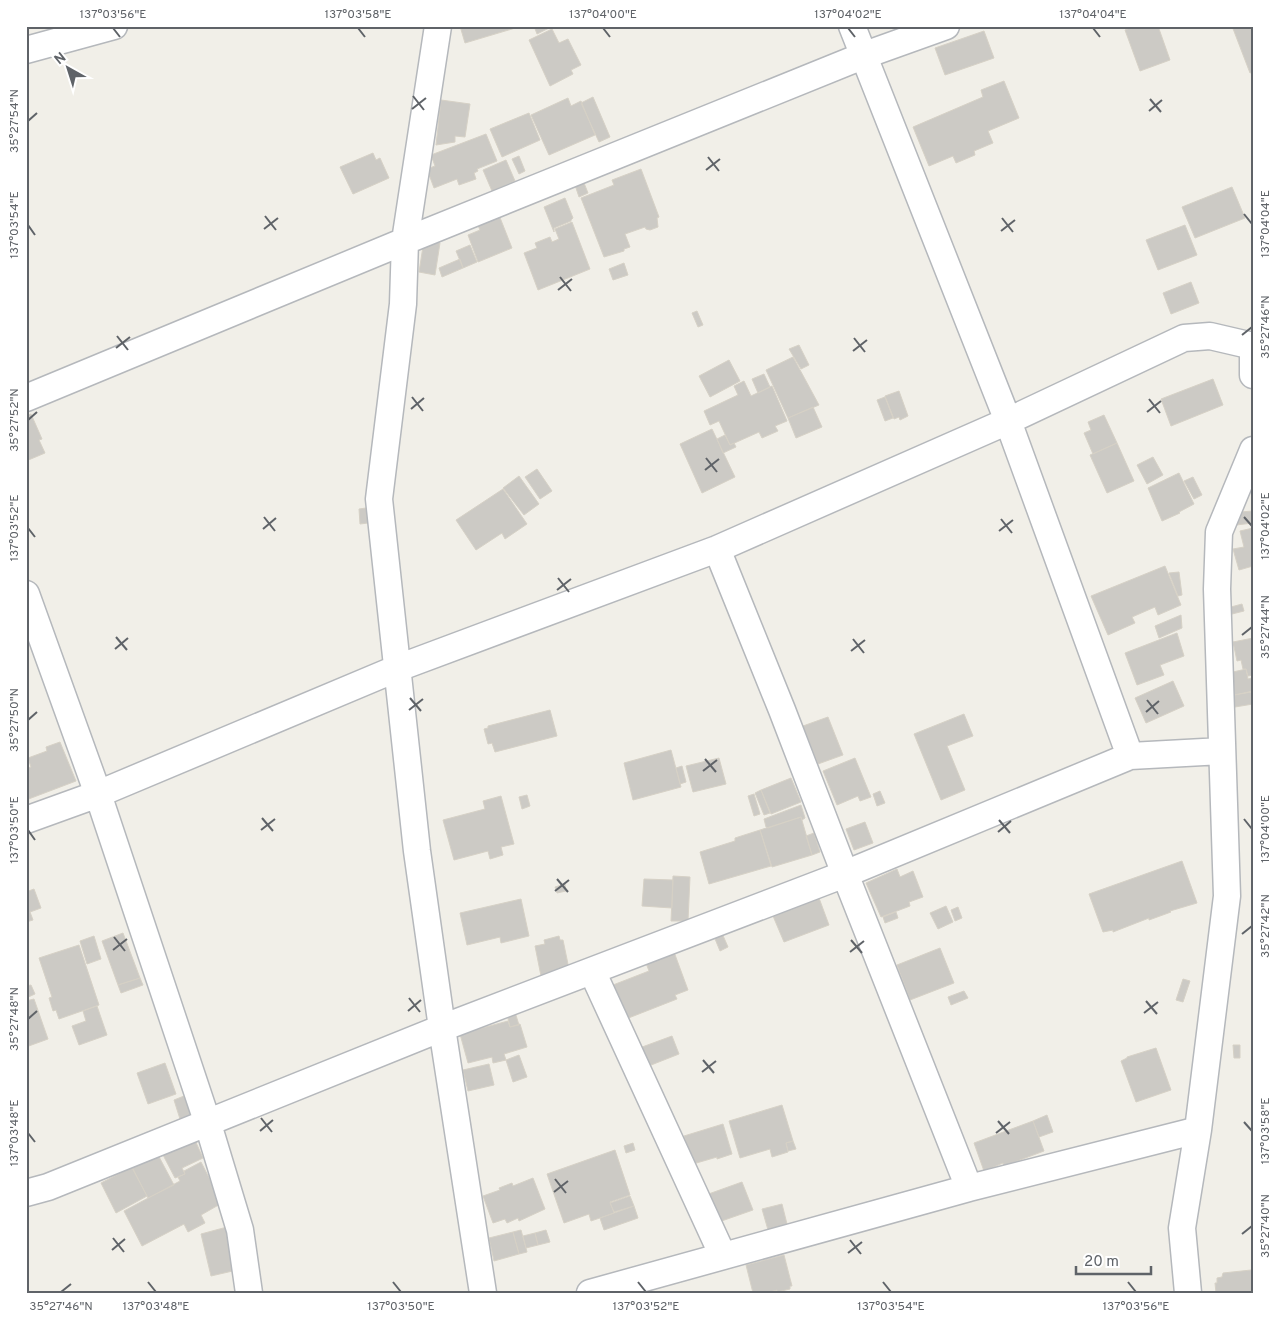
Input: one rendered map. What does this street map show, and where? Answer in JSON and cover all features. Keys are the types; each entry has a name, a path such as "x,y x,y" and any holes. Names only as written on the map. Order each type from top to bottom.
{"street":[{"path":"26,50 114,26"},
{"path":"438,26 405,241 403,304 379,499 417,851 483,1293"},
{"path":"852,26 1008,421 1130,756"},
{"path":"26,398 405,241 865,56 946,26"},
{"path":"26,820 98,794 398,668 717,549 1008,421 1184,338 1210,336 1253,345 1253,375"},
{"path":"1188,1293 1182,1228 1198,1130 1227,896 1217,589 1219,532 1253,450"},
{"path":"717,549 970,1188"},
{"path":"26,594 98,794 208,1124 240,1230 249,1293"},
{"path":"26,1194 208,1124 442,1028 845,874 1130,756 1222,751"},
{"path":"592,971 723,1256"},
{"path":"590,1293 970,1188 1198,1130"}],"building":[{"path":"460,26 522,26 465,43"},
{"path":"534,26 553,26 537,34"},
{"path":"1135,26 1158,26 1170,60 1140,71 1125,30"},
{"path":"1232,26 1253,26 1253,72 1250,73"},
{"path":"552,29 559,43 568,39 581,65 571,70 573,74 550,86 529,40"},
{"path":"984,31 994,58 945,75 935,48"},
{"path":"1004,81 1019,118 988,131 993,143 974,151 975,155 956,163 953,156 929,166 913,127 983,97 981,90"},
{"path":"593,97 610,137 599,142 581,103"},
{"path":"568,98 571,106 581,101 595,135 549,155 531,115"},
{"path":"441,100 470,104 465,137 455,136 455,142 436,145"},
{"path":"529,113 540,140 502,157 490,129"},
{"path":"486,134 497,161 477,169 478,171 474,173 476,179 459,185 457,179 434,188 427,169 435,166 431,155"},
{"path":"373,153 376,160 380,158 389,178 353,194 340,167"},
{"path":"519,156 525,171 519,174 512,159"},
{"path":"506,160 515,181 492,191 483,170"},
{"path":"641,169 659,217 657,218 658,227 650,230 645,227 625,234 630,247 624,249 624,251 604,257 581,198 614,185 612,180"},
{"path":"582,178 588,193 579,197 574,182"},
{"path":"1232,187 1245,218 1195,238 1182,207"},
{"path":"565,198 573,218 571,221 554,228 554,232 544,207"},
{"path":"497,210 512,248 478,262 468,235 480,230 475,219"},
{"path":"572,222 590,269 538,290 524,253 537,248 535,243 550,237 552,242 559,239 555,229"},
{"path":"1185,225 1197,255 1158,270 1146,240"},
{"path":"424,240 440,243 435,275 419,272"},
{"path":"470,245 477,262 463,268 456,251"},
{"path":"460,259 463,268 442,277 439,268"},
{"path":"624,263 628,275 613,280 609,269"},
{"path":"1191,282 1199,303 1171,314 1163,293"},
{"path":"697,311 703,325 698,327 692,313"},
{"path":"799,345 809,365 801,369 789,349"},
{"path":"793,357 819,405 788,418 766,370"},
{"path":"729,360 740,381 710,397 699,376"},
{"path":"764,374 770,387 758,393 752,379"},
{"path":"1213,379 1223,405 1171,426 1161,399"},
{"path":"744,381 751,396 772,386 787,421 775,426 778,431 762,438 759,432 730,445 719,421 710,425 704,411 738,395 734,386"},
{"path":"899,391 908,416 900,420 899,417 894,419 885,396"},
{"path":"885,397 893,418 885,421 877,400"},
{"path":"813,407 822,427 796,438 788,418"},
{"path":"31,414 42,439 39,440 45,453 26,461 26,416"},
{"path":"1104,415 1117,443 1093,454 1084,433 1091,430 1088,422"},
{"path":"712,429 735,477 702,493 680,444"},
{"path":"725,435 730,445 734,443 736,447 723,453 717,439"},
{"path":"1117,443 1134,481 1107,493 1090,455"},
{"path":"1153,457 1163,475 1147,484 1137,465"},
{"path":"537,469 552,491 540,499 525,477"},
{"path":"1179,473 1194,504 1162,521 1148,488"},
{"path":"519,476 539,504 524,515 503,488"},
{"path":"1193,477 1202,495 1194,499 1184,481"},
{"path":"503,489 527,524 505,539 502,533 476,550 456,520"},
{"path":"366,508 368,523 360,524 359,509"},
{"path":"1253,511 1253,523 1236,525 1240,512"},
{"path":"1253,528 1253,566 1239,570 1233,549 1244,547 1240,531"},
{"path":"1165,566 1181,605 1158,615 1155,607 1132,617 1135,623 1108,635 1091,596"},
{"path":"1179,572 1182,595 1178,596 1169,573"},
{"path":"1242,604 1244,611 1232,614 1231,607"},
{"path":"1181,615 1182,628 1159,638 1155,626"},
{"path":"1177,633 1184,656 1160,665 1164,675 1137,685 1125,653"},
{"path":"1253,638 1253,675 1248,676 1246,669 1243,669 1241,660 1237,661 1233,642"},
{"path":"1246,669 1248,679 1252,678 1253,691 1234,695 1233,672"},
{"path":"1173,681 1184,706 1146,723 1135,698"},
{"path":"1252,692 1253,704 1235,707 1234,695"},
{"path":"550,710 557,736 495,752 492,743 488,744 484,729 488,728 488,726"},
{"path":"964,714 973,736 947,746 965,790 941,800 914,734"},
{"path":"828,717 843,755 818,764 803,726"},
{"path":"60,742 76,781 26,800 26,769 31,767 28,758 47,751 46,747"},
{"path":"671,750 681,787 633,800 624,763"},
{"path":"719,758 726,784 693,792 686,766"},
{"path":"855,758 871,797 860,801 858,796 837,805 823,771"},
{"path":"682,766 686,782 680,784 676,768"},
{"path":"791,778 801,802 771,814 761,790"},
{"path":"761,790 770,813 764,815 755,793"},
{"path":"880,791 885,803 877,806 873,794"},
{"path":"754,794 760,814 754,816 748,796"},
{"path":"527,795 530,806 522,809 519,797"},
{"path":"501,796 514,844 501,847 503,855 490,859 488,851 454,860 443,820 485,809 483,801"},
{"path":"801,805 805,818 802,820 801,817 768,828 766,827 764,819"},
{"path":"801,817 812,855 772,867 760,830"},
{"path":"865,822 873,843 854,850 846,829"},
{"path":"760,830 771,866 709,884 700,852 735,841 735,838"},
{"path":"814,833 820,852 812,855 806,836"},
{"path":"1182,861 1197,903 1113,932 1113,930 1103,932 1089,894"},
{"path":"897,869 900,877 913,871 923,897 909,902 910,906 881,917 866,883"},
{"path":"673,876 690,877 688,921 671,921"},
{"path":"644,879 673,880 672,908 642,906"},
{"path":"565,884 566,891 557,893 555,887"},
{"path":"34,889 41,908 30,912 33,920 26,922 26,892"},
{"path":"819,898 829,925 784,942 773,916 781,913 779,910 787,906 788,910"},
{"path":"521,899 529,936 501,943 500,937 467,945 460,913"},
{"path":"946,906 953,922 938,929 930,913"},
{"path":"958,907 962,918 955,921 951,910"},
{"path":"896,912 898,918 885,923 883,917"},
{"path":"721,931 728,947 720,951 713,934"},
{"path":"123,933 140,978 118,985 102,941"},
{"path":"94,936 101,959 87,964 80,941"},
{"path":"559,936 560,940 563,940 569,969 541,976 535,946 545,944 544,940"},
{"path":"79,945 99,1005 59,1019 56,1010 53,1011 49,998 52,997 39,958"},
{"path":"940,948 954,983 910,1000 897,965"},
{"path":"674,952 688,990 675,995 677,999 626,1019 613,985 649,971 646,963"},
{"path":"140,978 143,985 121,993 118,985"},
{"path":"1183,979 1190,981 1183,1002 1176,1000"},
{"path":"31,985 35,994 26,998 26,986"},
{"path":"964,991 968,998 951,1005 948,997"},
{"path":"34,999 48,1039 26,1047 26,1001"},
{"path":"97,1006 107,1035 79,1045 72,1026 86,1021 83,1011"},
{"path":"515,1012 519,1025 510,1027 507,1014"},
{"path":"508,1021 510,1027 520,1024 527,1047 504,1054 506,1060 493,1063 492,1057 468,1063 460,1034"},
{"path":"672,1036 679,1054 641,1069 634,1050"},
{"path":"1233,1045 1240,1045 1240,1058 1234,1058"},
{"path":"1156,1048 1171,1090 1136,1102 1121,1061 1127,1057"},
{"path":"519,1055 527,1077 513,1082 506,1060"},
{"path":"165,1063 176,1094 148,1104 137,1073"},
{"path":"489,1064 494,1085 468,1091 463,1070"},
{"path":"184,1096 191,1115 180,1119 174,1100"},
{"path":"782,1105 793,1141 786,1143 788,1152 772,1157 770,1149 740,1158 729,1121"},
{"path":"1047,1115 1053,1132 1039,1137 1033,1121"},
{"path":"1033,1121 1044,1151 1004,1166 1003,1163 984,1171 974,1143"},
{"path":"723,1124 732,1154 693,1164 684,1136"},
{"path":"194,1138 203,1158 182,1168 185,1174 175,1178 162,1153"},
{"path":"793,1141 796,1149 788,1151 786,1143"},
{"path":"633,1143 635,1150 626,1153 624,1146"},
{"path":"615,1150 630,1195 610,1202 614,1213 591,1221 589,1214 564,1223 547,1174"},
{"path":"157,1153 174,1185 148,1198 131,1166"},
{"path":"201,1162 222,1203 201,1215 205,1223 188,1232 184,1224 142,1246 124,1211 180,1181 178,1177 185,1174 184,1171"},
{"path":"132,1167 147,1196 116,1213 101,1183"},
{"path":"533,1178 545,1209 519,1221 518,1218 507,1223 505,1219 493,1223 483,1196 512,1183 513,1186"},
{"path":"742,1182 753,1210 713,1224 703,1196"},
{"path":"630,1196 634,1206 614,1212 610,1203"},
{"path":"782,1204 787,1224 768,1230 762,1209"},
{"path":"634,1206 638,1218 604,1230 600,1218"},
{"path":"227,1227 237,1270 211,1276 201,1234"},
{"path":"521,1230 527,1252 519,1254 513,1232"},
{"path":"546,1230 550,1242 538,1245 535,1233"},
{"path":"513,1232 519,1254 494,1261 489,1238"},
{"path":"535,1233 538,1245 526,1248 523,1236"},
{"path":"784,1255 792,1286 790,1286 790,1289 777,1292 777,1290 766,1293 753,1293 746,1265"},
{"path":"1251,1270 1253,1272 1253,1293 1216,1293 1215,1283 1217,1283 1217,1278 1222,1277 1223,1273"}]}
